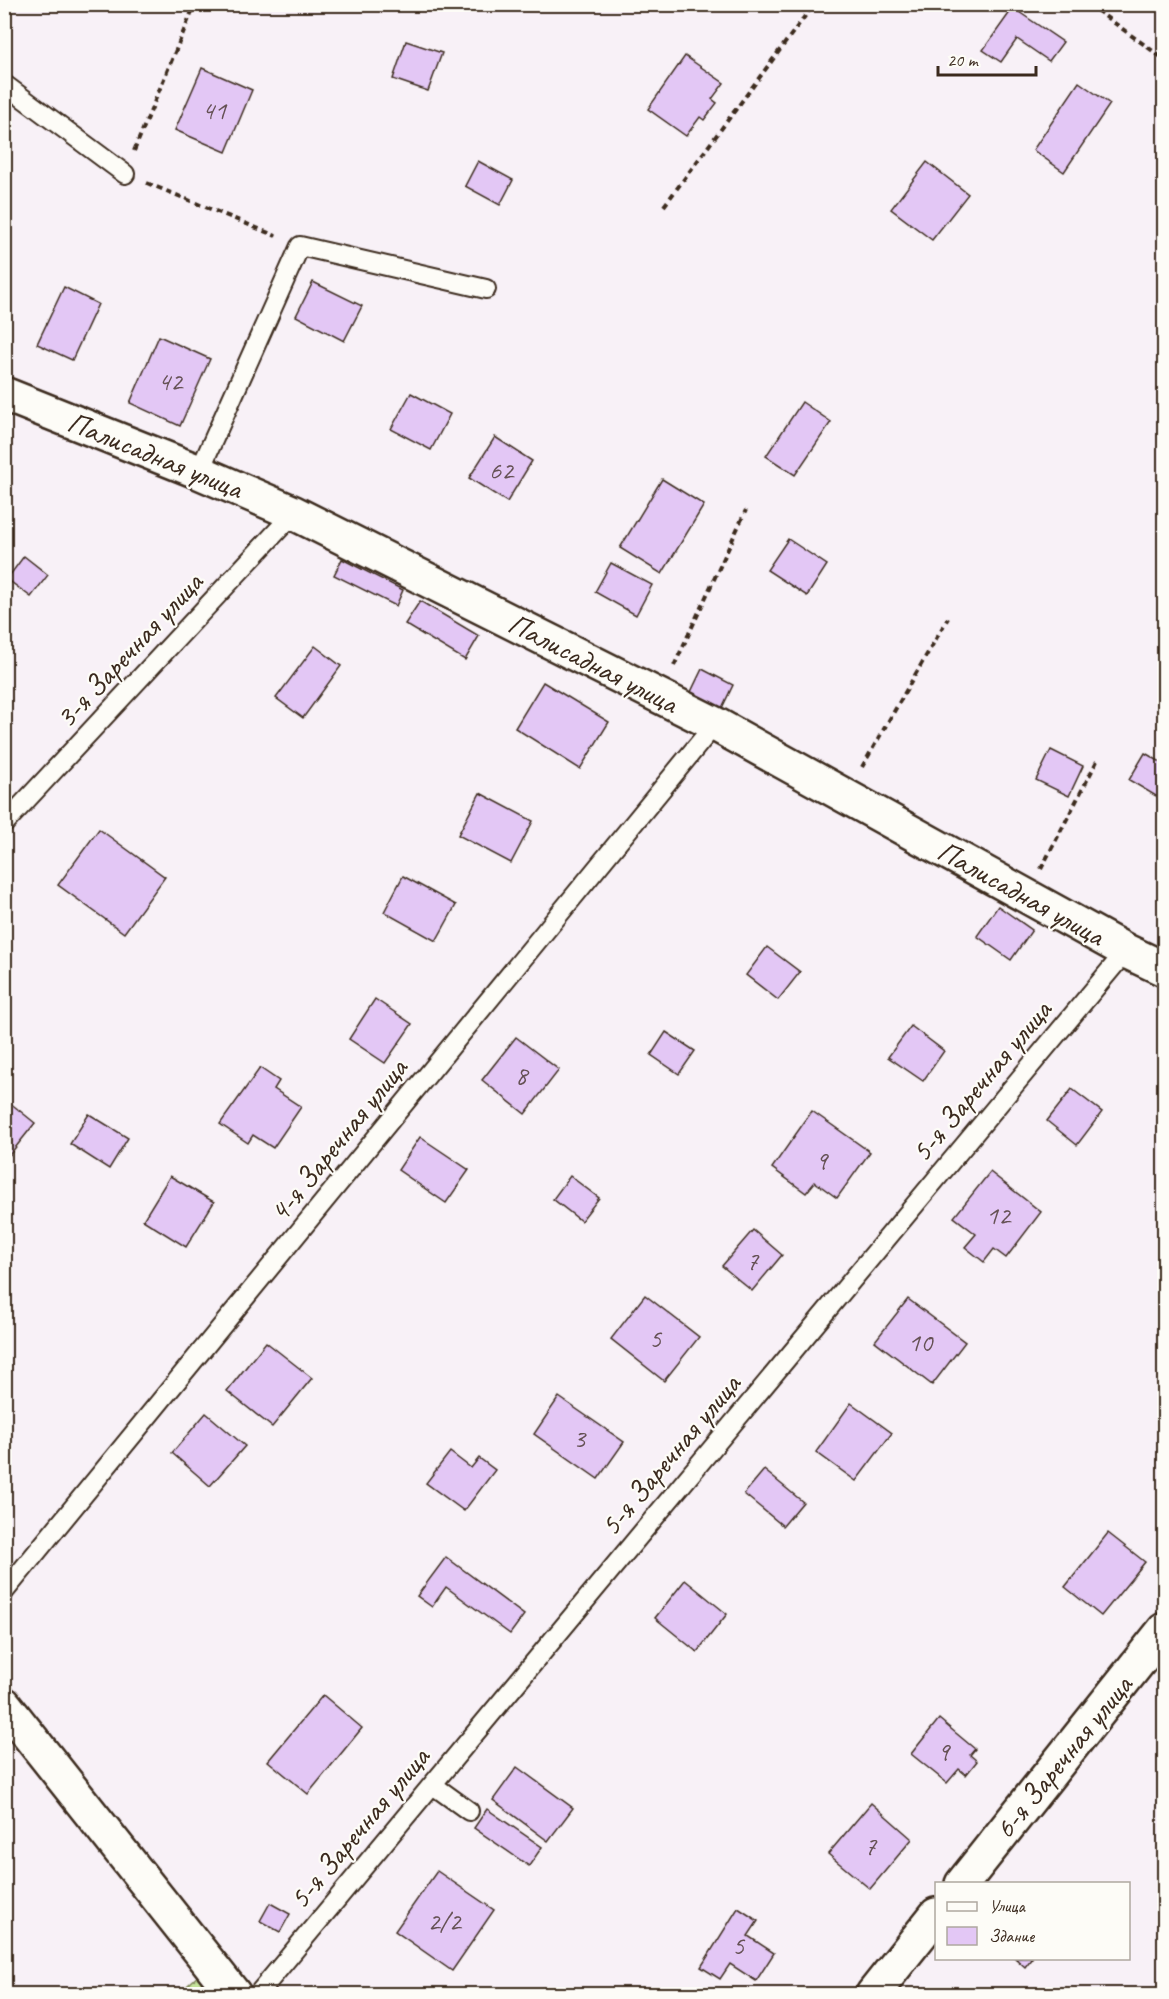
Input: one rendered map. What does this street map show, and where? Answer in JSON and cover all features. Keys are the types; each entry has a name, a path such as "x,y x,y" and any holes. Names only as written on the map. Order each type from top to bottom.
{"street":[{"name":"Палисадная улица","path":"4,394 199,472 294,513 715,724 1126,951 1164,969"},
{"name":"6-я Заречная улица","path":"964,1882 1164,1630"},
{"path":"4,1704 234,1995"},
{"path":"873,1995 935,1916"}],"lane":[{"path":"4,84 125,174"},
{"path":"199,472 300,246 486,289"},
{"name":"3-я Заречная улица","path":"4,824 294,513"},
{"name":"4-я Заречная улица","path":"4,1592 715,724"},
{"name":"5-я Заречная улица","path":"258,1995 1126,951"},
{"path":"433,1785 470,1811"}],"path":[{"path":"195,4 125,174 300,246"},
{"path":"664,206 814,4"},
{"path":"1088,4 1164,59"},
{"path":"659,696 746,510"},
{"path":"845,796 948,618"},
{"path":"1027,896 1097,761"}],"green space":[{"path":"199,1975 217,1994 178,1994"}],"building":[{"path":"1013,8 1063,42 1049,61 1017,39 1001,62 983,50"},
{"path":"406,41 442,53 428,91 393,79"},
{"path":"685,56 724,83 712,99 717,103 704,120 700,117 686,136 648,109"},
{"path":"202,68 252,90 226,152 175,130"},
{"path":"1079,82 1110,104 1064,172 1033,150"},
{"path":"478,161 513,180 500,205 465,186"},
{"path":"927,162 968,194 932,240 891,209"},
{"path":"313,282 362,306 344,341 296,316"},
{"path":"64,287 98,304 72,360 37,344"},
{"path":"159,336 210,359 180,426 130,403"},
{"path":"411,393 450,414 431,450 391,429"},
{"path":"802,402 831,422 795,475 766,456"},
{"path":"495,437 532,461 507,502 469,478"},
{"path":"662,479 704,505 662,574 620,548"},
{"path":"788,539 827,565 807,596 767,570"},
{"path":"24,556 48,575 31,597 7,579"},
{"path":"342,559 403,590 396,606 334,575"},
{"path":"611,563 652,585 636,615 595,592"},
{"path":"420,601 479,636 465,660 405,624"},
{"path":"315,646 341,666 303,718 276,698"},
{"path":"702,669 733,685 721,710 690,694"},
{"path":"543,682 609,722 580,769 515,728"},
{"path":"1051,750 1083,766 1069,796 1036,780"},
{"path":"1145,753 1164,764 1164,793 1161,799 1129,780"},
{"path":"480,793 533,821 511,863 458,835"},
{"path":"99,829 165,877 124,933 58,885"},
{"path":"403,876 456,905 436,941 384,912"},
{"path":"998,906 1032,930 1011,960 977,936"},
{"path":"767,947 800,972 778,1000 746,975"},
{"path":"375,999 412,1024 385,1063 349,1039"},
{"path":"911,1026 944,1051 923,1081 888,1057"},
{"path":"666,1032 695,1051 679,1074 651,1055"},
{"path":"516,1037 559,1070 525,1114 482,1080"},
{"path":"260,1068 279,1081 274,1089 301,1107 273,1148 253,1135 248,1143 220,1124"},
{"path":"1072,1089 1102,1112 1077,1145 1047,1121"},
{"path":"4,1098 35,1123 7,1158 4,1156"},
{"path":"812,1111 870,1152 837,1198 815,1182 806,1193 772,1168"},
{"path":"89,1114 128,1138 109,1169 70,1144"},
{"path":"420,1137 469,1170 446,1203 398,1170"},
{"path":"990,1172 1041,1212 1006,1258 994,1249 984,1262 965,1247 976,1234 954,1217"},
{"path":"170,1176 214,1202 186,1247 143,1220"},
{"path":"570,1176 599,1198 581,1221 553,1199"},
{"path":"753,1230 782,1255 752,1291 722,1266"},
{"path":"645,1295 699,1337 664,1381 611,1339"},
{"path":"908,1299 965,1342 932,1385 875,1341"},
{"path":"266,1342 312,1378 272,1427 227,1391"},
{"path":"559,1397 624,1442 598,1479 534,1434"},
{"path":"851,1403 892,1433 856,1481 816,1452"},
{"path":"206,1413 245,1446 210,1486 172,1453"},
{"path":"450,1452 471,1468 479,1458 495,1470 464,1511 426,1483"},
{"path":"764,1470 803,1502 783,1526 744,1494"},
{"path":"1108,1533 1145,1562 1101,1616 1065,1587"},
{"path":"446,1557 524,1615 510,1634 446,1587 432,1607 417,1596"},
{"path":"685,1580 727,1614 697,1652 655,1618"},
{"path":"323,1695 362,1728 308,1794 268,1761"},
{"path":"939,1719 975,1749 970,1755 977,1761 966,1775 959,1769 947,1783 911,1754"},
{"path":"517,1767 573,1808 548,1841 493,1800"},
{"path":"871,1803 912,1839 870,1889 828,1854"},
{"path":"487,1809 542,1847 529,1866 474,1828"},
{"path":"437,1871 494,1910 452,1971 395,1931"},
{"path":"270,1903 290,1914 280,1932 260,1921"},
{"path":"738,1908 758,1921 748,1936 774,1953 756,1981 730,1964 720,1979 701,1967"},
{"path":"1017,1960 1030,1960 1025,1967"}]}
